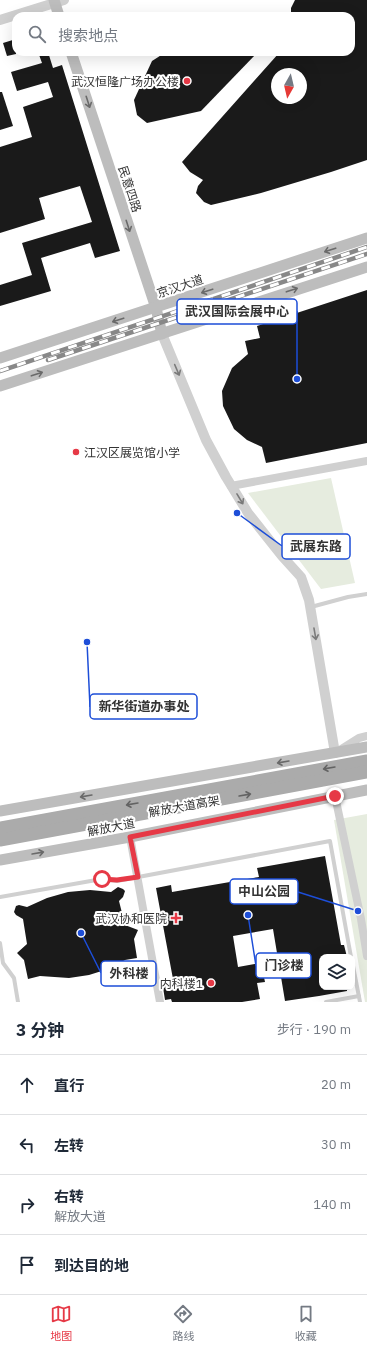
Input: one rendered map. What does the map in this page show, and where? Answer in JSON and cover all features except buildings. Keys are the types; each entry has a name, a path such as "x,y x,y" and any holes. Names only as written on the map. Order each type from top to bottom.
{"main road":[{"path":"57,1 58,12"},
{"name":"民意四路","path":"72,56 156,308 162,334"},
{"name":"京汉大道","path":"0,358 367,238"},
{"path":"0,386 367,267"},
{"path":"0,811 367,747"},
{"name":"解放大道高架","path":"0,828 367,761"},
{"name":"解放大道高架","path":"0,840 367,772"},
{"name":"解放大道","path":"0,860 130,837 367,790"}],"street":[{"path":"24,12 57,1"},
{"path":"0,20 12,16"},
{"path":"162,334 206,440 231,486 248,513 282,556 301,577 311,607 335,753 359,738 367,736"},
{"path":"231,486 367,461"},
{"path":"335,796 367,956"},
{"path":"130,837 160,1002"}],"lane":[{"path":"311,607 348,597 367,594"},
{"path":"0,897 102,879 117,880 138,877 330,841 350,954"},
{"path":"0,943 2,963 14,978 18,1002"},
{"path":"355,978 360,1002"},
{"path":"326,1002 358,996"}],"shaded area":[{"path":"331,478 355,583 321,589 248,493"},
{"path":"367,814 367,1002 365,1002 334,820"}],"railway":[{"path":"0,371 367,247"},
{"path":"48,360 367,254"}],"place":[{"name":"武汉恒隆广场办公楼","path":"187,81"},
{"name":"武汉国际会展中心","path":"297,379"},
{"name":"江汉区展览馆小学","path":"76,452"},
{"name":"武展东路","path":"237,513"},
{"name":"新华街道办事处","path":"87,642"},
{"name":"中山公园","path":"358,911"},
{"name":"门诊楼","path":"248,915"},
{"name":"武汉协和医院","path":"176,918"},
{"name":"外科楼","path":"81,933"},
{"name":"内科楼1","path":"211,983"}],"route":[{"path":"102,879 117,880 138,877 130,837 335,796"}]}
